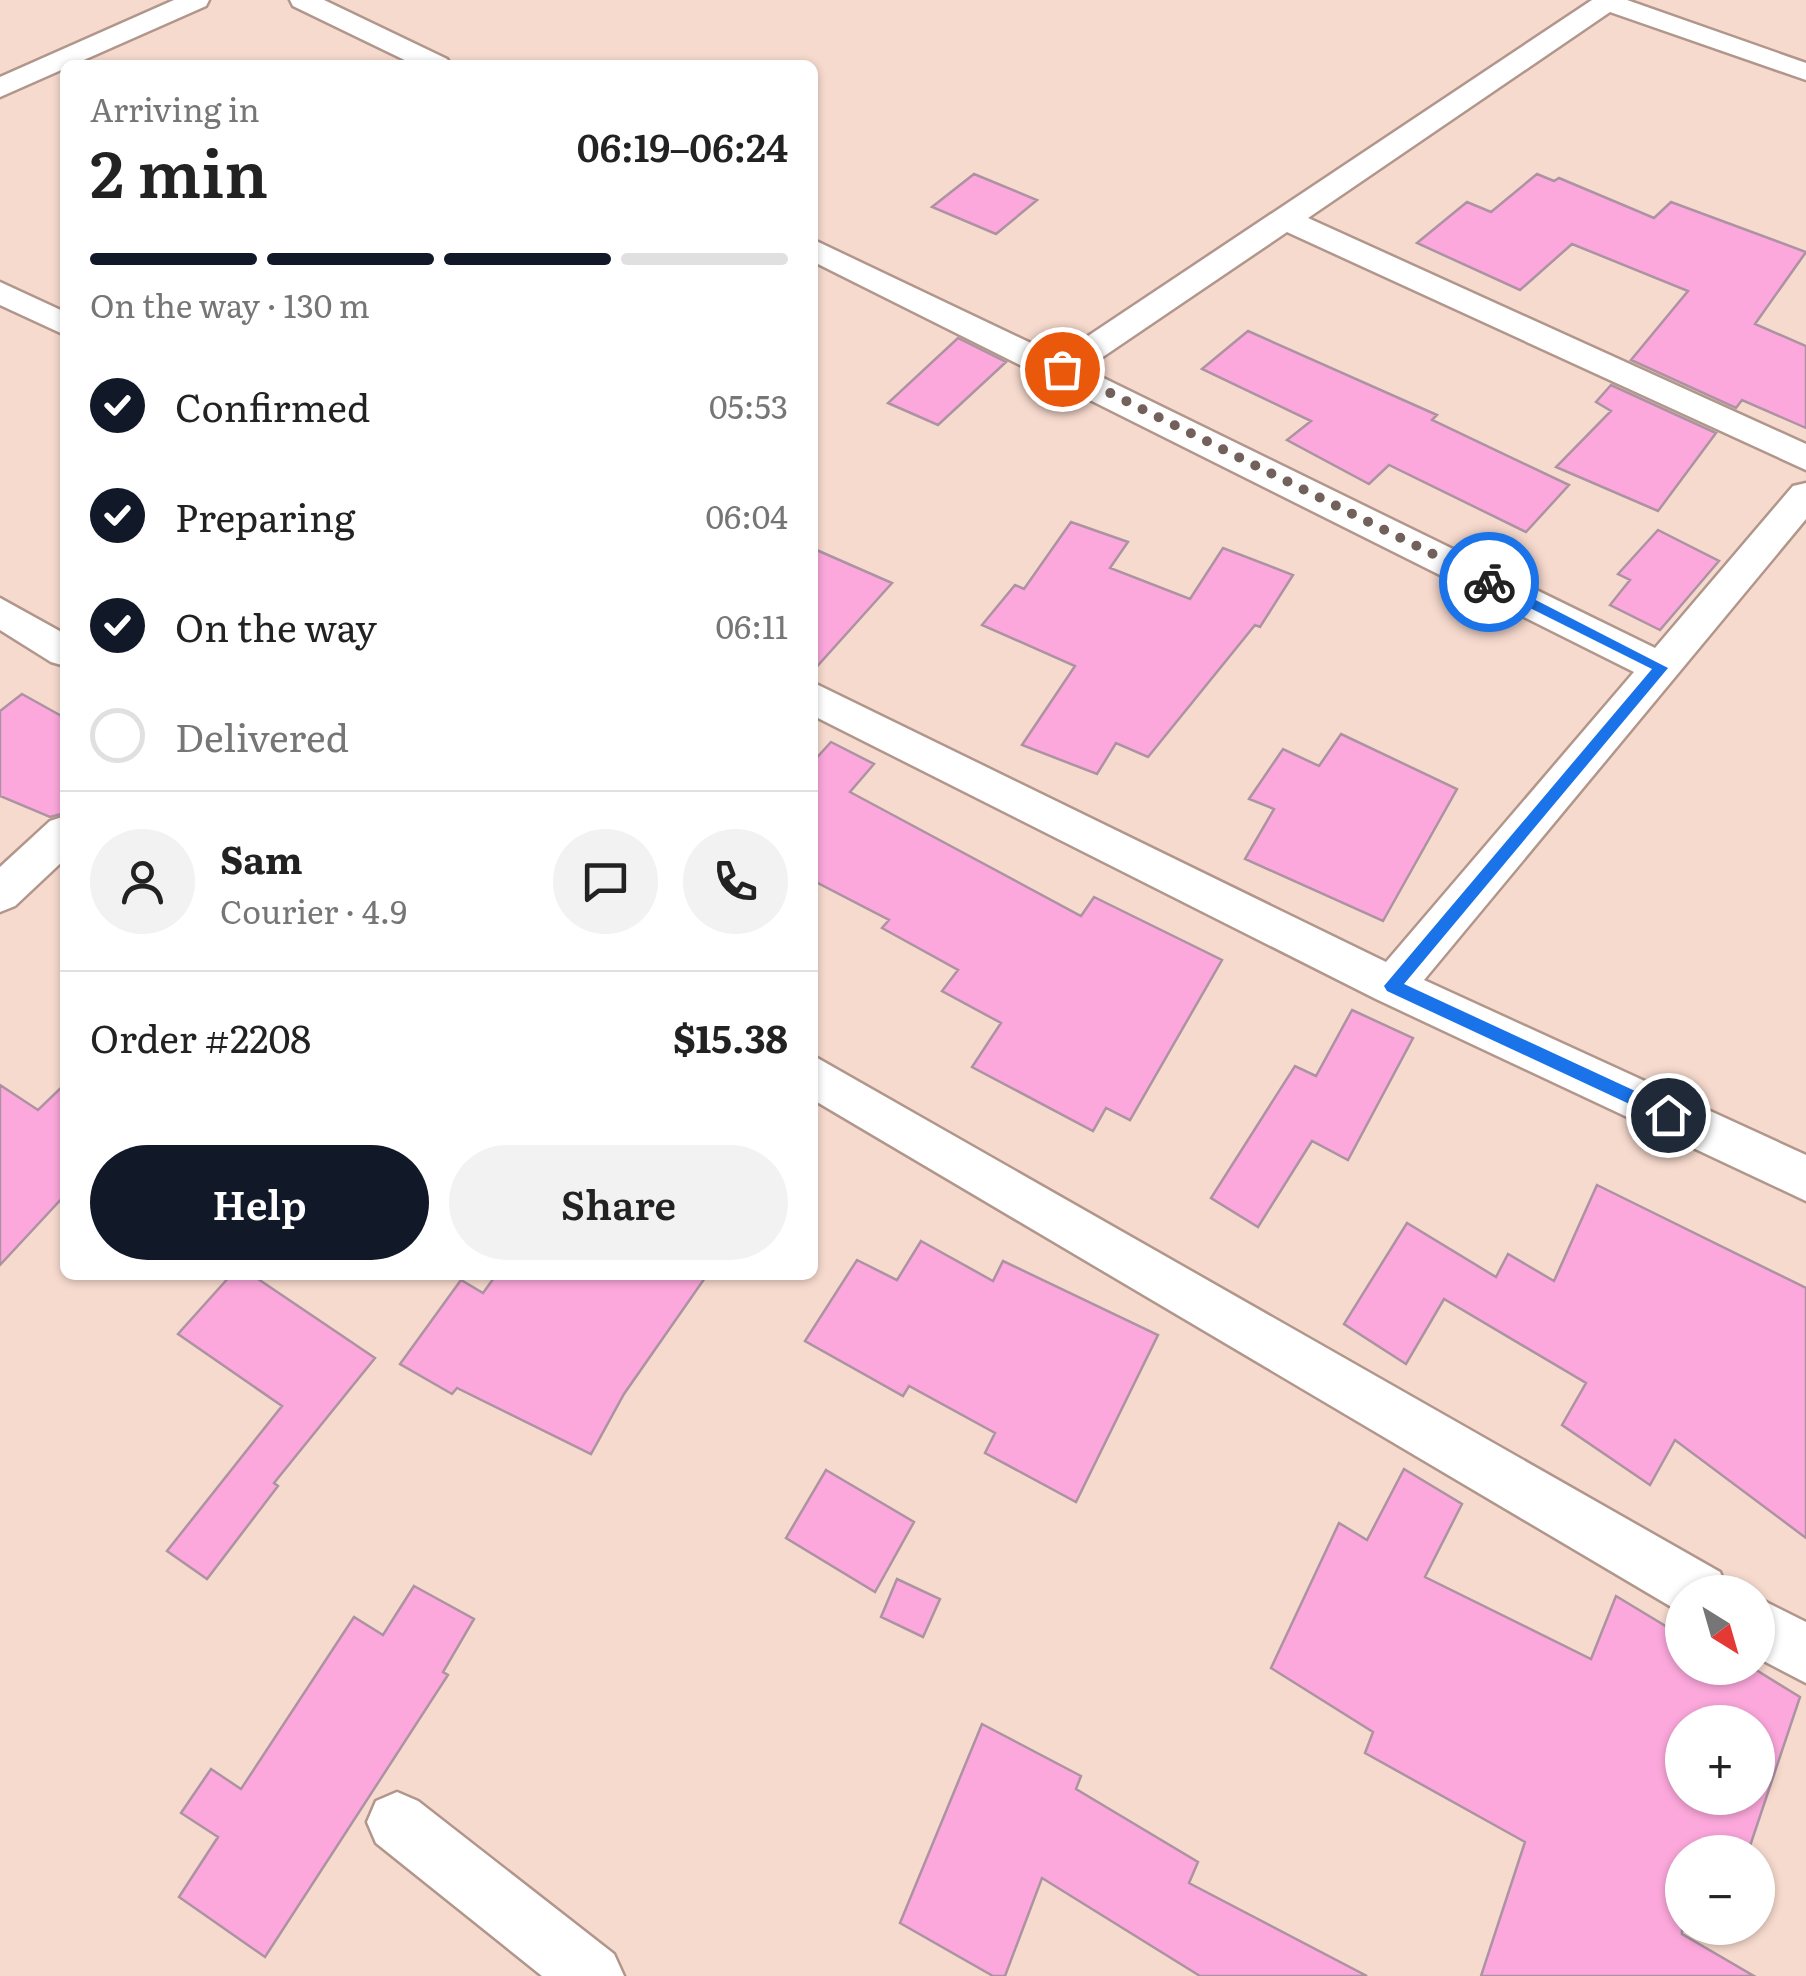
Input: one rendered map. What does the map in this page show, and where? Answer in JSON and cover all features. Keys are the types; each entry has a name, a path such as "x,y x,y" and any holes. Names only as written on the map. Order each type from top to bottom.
{"street":[{"path":"62,60 196,0"},
{"path":"303,0 427,60"},
{"path":"1062,369 1608,1 1806,72"},
{"path":"0,88 60,61"},
{"path":"1283,218 1806,458"},
{"path":"818,251 1661,668"},
{"path":"0,292 60,322"},
{"path":"1392,986 1806,495"},
{"path":"0,612 60,649"},
{"path":"818,700 1392,986 1806,1179"},
{"path":"0,894 60,838"},
{"path":"818,1078 1671,1575"},
{"path":"1775,1636 1806,1654"},
{"path":"397,1822 592,1976"}],"building":[{"path":"974,174 1037,200 996,234 932,207"},
{"path":"1537,174 1554,181 1559,178 1654,218 1671,202 1806,252 1755,324 1806,346 1806,428 1742,400 1736,408 1631,360 1688,291 1572,244 1520,290 1417,243 1467,202 1491,212"},
{"path":"1248,331 1437,415 1432,420 1569,485 1526,532 1389,465 1369,484 1287,440 1311,421 1202,369"},
{"path":"958,338 1006,362 938,425 888,403"},
{"path":"1611,385 1716,433 1658,511 1556,467 1611,411 1596,402"},
{"path":"1071,522 1128,542 1110,568 1190,599 1223,548 1293,575 1260,627 1255,625 1148,757 1116,743 1097,774 1022,745 1075,666 982,625 1015,585 1024,589"},
{"path":"1658,530 1719,561 1660,630 1610,605 1630,580 1618,574"},
{"path":"818,551 892,583 818,665"},
{"path":"22,694 60,715 60,814 50,817 0,796 0,711"},
{"path":"1341,734 1457,789 1383,921 1245,859 1274,809 1249,799 1283,749 1319,766"},
{"path":"831,742 874,764 850,792 1081,916 1094,897 1222,960 1130,1120 1106,1108 1093,1131 972,1067 1001,1023 942,991 958,970 882,928 889,920 818,883 818,756"},
{"path":"1352,1010 1413,1038 1348,1160 1312,1141 1258,1227 1211,1198 1295,1066 1316,1076"},
{"path":"0,1085 38,1110 60,1089 60,1200 0,1265"},
{"path":"1597,1185 1806,1288 1806,1538 1675,1440 1650,1485 1562,1425 1586,1383 1444,1299 1406,1364 1344,1324 1407,1223 1496,1277 1508,1254 1554,1281"},
{"path":"921,1241 993,1281 1003,1261 1158,1335 1076,1502 985,1453 995,1433 909,1386 903,1396 805,1341 857,1260 897,1280"},
{"path":"227,1280 259,1280 375,1358 274,1483 278,1486 207,1579 167,1551 282,1406 178,1334"},
{"path":"461,1280 483,1293 492,1280 704,1280 624,1394 591,1454 457,1388 452,1394 400,1364"},
{"path":"1404,1469 1462,1504 1425,1577 1591,1659 1616,1596 1665,1626 1665,1685 1775,1685 1775,1682 1800,1697 1775,1772 1775,1705 1665,1705 1665,1815 1760,1815 1754,1835 1665,1835 1665,1945 1701,1945 1754,1976 1481,1976 1525,1842 1365,1753 1373,1732 1271,1668 1339,1523 1367,1540"},
{"path":"826,1470 914,1522 875,1592 786,1538"},
{"path":"897,1579 940,1599 923,1637 881,1617"},
{"path":"414,1586 474,1619 443,1672 448,1675 265,1957 179,1897 218,1837 181,1813 211,1769 241,1789 354,1617 383,1635"},
{"path":"982,1724 1081,1776 1076,1789 1198,1862 1189,1883 1367,1976 1200,1976 1042,1878 1005,1976 993,1976 900,1923"}],"way so far":[{"path":"1062,369 1489,582"}],"route":[{"path":"1489,582 1661,668 1392,986 1668,1115"}]}
